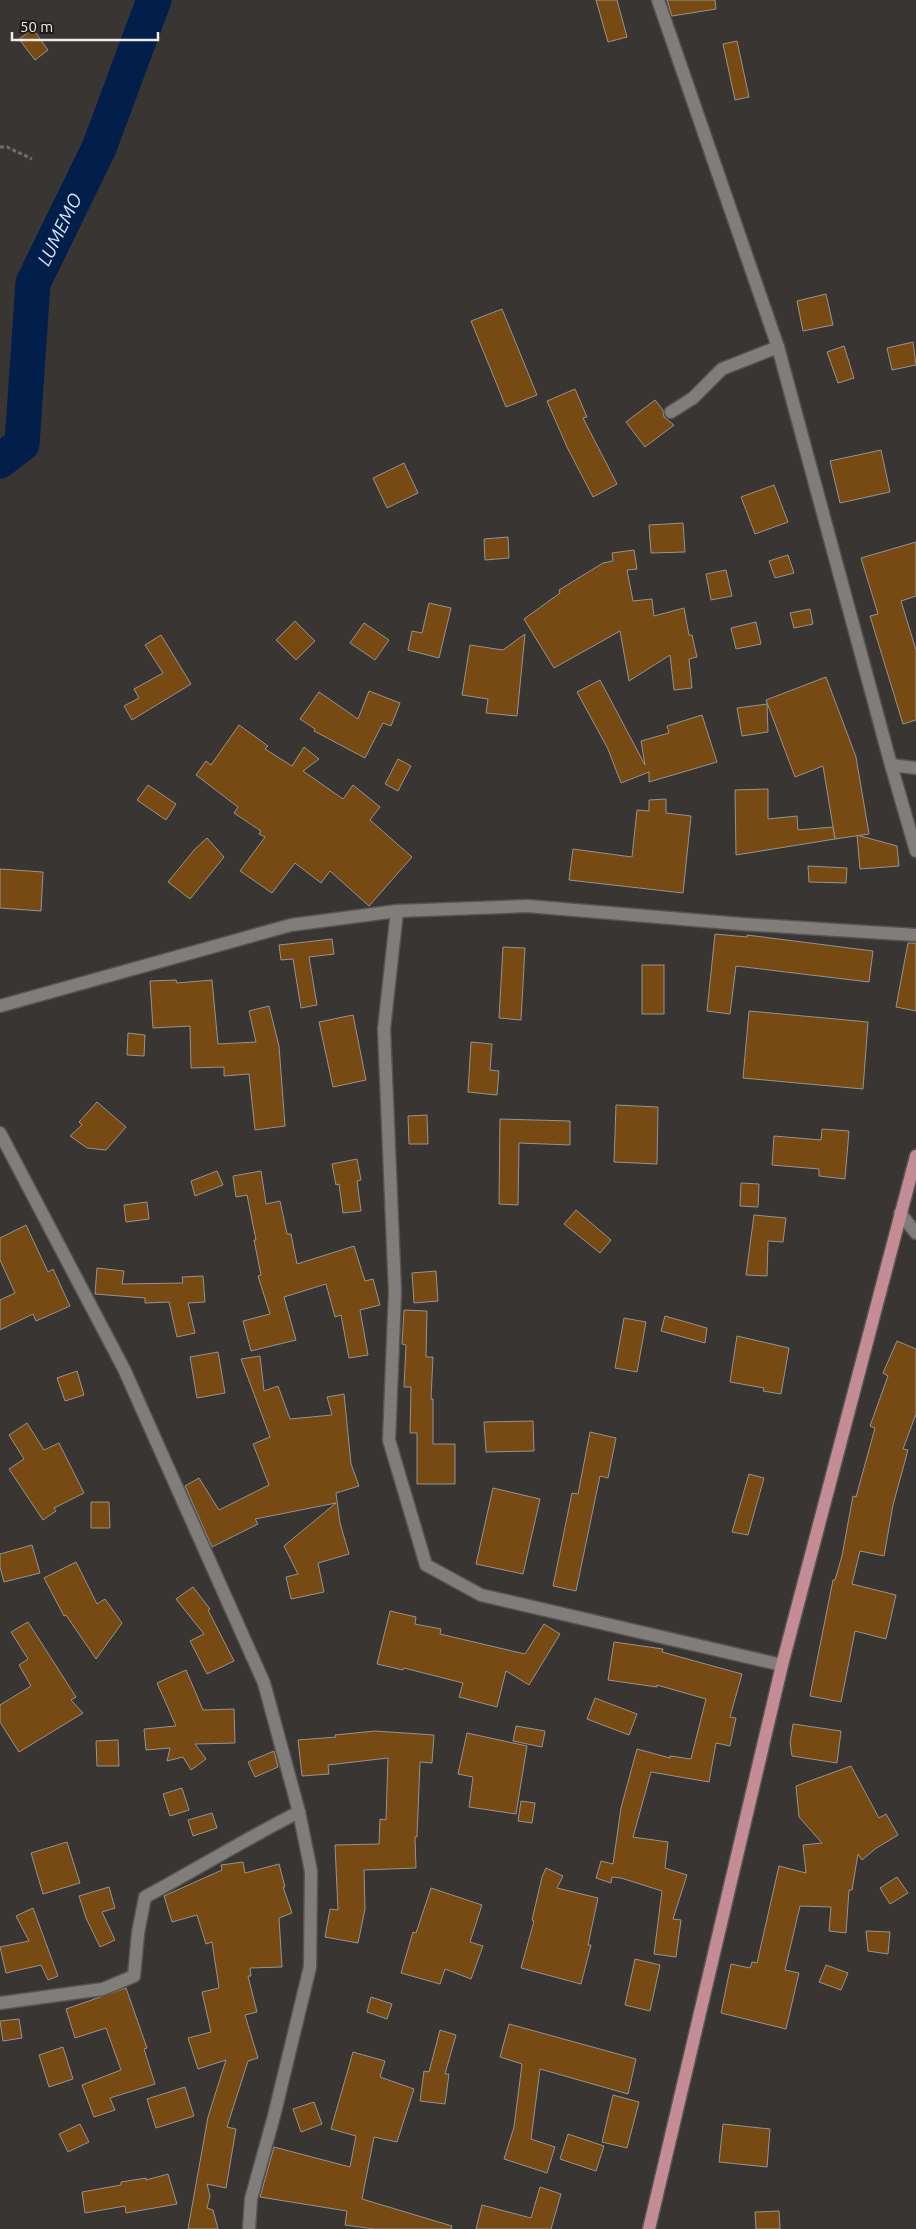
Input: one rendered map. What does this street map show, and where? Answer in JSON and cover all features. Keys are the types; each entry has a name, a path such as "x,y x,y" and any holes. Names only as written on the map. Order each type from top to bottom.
{"main road":[{"path":"649,2229 782,1665 916,1156"}],"street":[{"path":"658,0 778,347 916,851"},
{"path":"671,412 693,398 722,369 778,347"},
{"path":"891,765 916,768"},
{"path":"0,1006 291,925 397,911 527,906 916,936"},
{"path":"397,911 384,1029 395,1292 389,1440 426,1565 481,1595 782,1665"},
{"path":"0,1133 124,1369 264,1684 299,1812 311,1871 310,1967 274,2116 251,2199 249,2229"},
{"path":"900,1213 916,1232"},
{"path":"0,2003 103,1989 134,1976 138,1933 146,1897 245,1839 299,1812"}],"path":[{"path":"0,147 7,147 32,159"}],"building":[{"path":"596,0 617,0 627,37 608,42"},
{"path":"667,0 715,0 716,9 672,16"},
{"path":"33,29 48,50 35,60 19,39"},
{"path":"737,41 749,97 735,100 723,44"},
{"path":"826,294 833,325 803,331 797,301"},
{"path":"502,309 537,395 506,407 471,321"},
{"path":"913,342 916,365 892,370 887,348"},
{"path":"844,346 854,378 838,383 827,352"},
{"path":"575,389 587,417 583,418 617,484 593,497 567,447 547,401"},
{"path":"655,400 663,410 664,417 674,425 645,447 626,422"},
{"path":"881,450 890,492 840,503 830,461"},
{"path":"404,463 418,493 387,508 373,478"},
{"path":"774,485 788,522 755,534 741,497"},
{"path":"683,523 685,552 651,553 649,525"},
{"path":"508,537 509,558 485,560 484,539"},
{"path":"916,542 916,596 901,601 916,650 916,720 903,724 870,616 878,614 861,558"},
{"path":"634,550 637,569 627,570 633,601 652,599 654,616 684,608 689,635 692,635 697,657 689,659 692,688 674,690 670,655 629,681 620,631 554,668 524,619 560,593 559,590 603,563 613,561 612,553"},
{"path":"788,555 794,573 775,578 769,561"},
{"path":"726,570 732,596 711,600 706,574"},
{"path":"429,603 451,608 439,658 408,650 412,631 422,633"},
{"path":"810,609 813,624 794,628 790,613"},
{"path":"295,621 315,641 296,660 276,640"},
{"path":"756,622 761,644 736,649 731,628"},
{"path":"364,623 389,640 375,660 350,643"},
{"path":"525,634 517,716 486,713 488,699 462,695 470,645 503,650"},
{"path":"161,635 191,684 132,720 124,706 139,698 134,689 163,673 145,645"},
{"path":"826,677 856,757 869,834 835,839 823,766 795,777 766,700"},
{"path":"600,680 645,765 641,741 669,733 667,726 702,715 717,762 649,782 649,772 621,783 608,749 577,692"},
{"path":"369,691 400,703 391,726 383,723 365,758 314,731 315,729 300,719 319,692 358,719"},
{"path":"767,704 768,732 742,736 737,708"},
{"path":"239,725 268,746 265,749 292,766 304,747 319,759 303,771 343,799 353,785 380,807 370,820 412,857 369,906 330,871 321,883 295,863 272,893 240,871 265,837 259,834 261,831 234,813 238,807 196,775 206,761 211,765"},
{"path":"398,759 411,766 398,791 385,784"},
{"path":"148,785 176,804 166,820 137,800"},
{"path":"768,789 768,819 797,816 798,830 833,827 835,839 736,855 735,790"},
{"path":"666,799 666,813 691,816 683,893 569,880 573,849 632,857 637,810 649,811 649,800"},
{"path":"857,835 897,846 899,866 860,869"},
{"path":"207,838 224,857 190,899 168,882 195,849"},
{"path":"808,866 847,868 846,883 809,882"},
{"path":"0,869 43,872 41,911 0,908"},
{"path":"715,934 747,937 747,935 873,951 869,982 736,966 730,1014 707,1011"},
{"path":"332,939 334,954 309,957 317,1005 301,1008 293,959 281,960 279,945"},
{"path":"908,943 916,943 916,1011 896,1007"},
{"path":"503,947 525,948 521,1020 499,1018"},
{"path":"642,965 664,965 664,1014 642,1014"},
{"path":"176,980 177,983 212,980 218,1044 256,1042 249,1011 269,1006 279,1046 285,1126 255,1130 249,1074 224,1076 224,1067 191,1068 190,1026 153,1028 150,981"},
{"path":"749,1011 868,1022 863,1089 743,1078"},
{"path":"353,1015 366,1080 333,1087 319,1022"},
{"path":"128,1033 145,1035 144,1056 127,1055"},
{"path":"471,1042 492,1044 490,1070 499,1071 497,1095 468,1092"},
{"path":"97,1102 126,1127 106,1150 87,1148 70,1136 82,1125 79,1122"},
{"path":"616,1105 658,1107 657,1164 614,1162"},
{"path":"427,1115 428,1144 409,1144 408,1116"},
{"path":"500,1119 570,1121 570,1145 519,1143 518,1205 499,1204"},
{"path":"822,1129 849,1131 845,1179 819,1176 819,1169 772,1165 774,1136 821,1140"},
{"path":"357,1159 361,1180 357,1181 361,1211 343,1213 339,1184 336,1185 332,1164"},
{"path":"217,1171 223,1185 195,1196 191,1181"},
{"path":"261,1171 266,1204 280,1201 287,1234 291,1234 297,1264 354,1246 365,1281 373,1279 380,1305 360,1310 368,1355 349,1358 341,1315 335,1317 326,1284 284,1297 296,1340 251,1351 243,1321 270,1314 258,1276 261,1275 247,1195 236,1197 233,1176"},
{"path":"741,1183 759,1184 758,1207 740,1206"},
{"path":"147,1202 149,1219 126,1222 124,1205"},
{"path":"576,1210 611,1240 600,1253 564,1224"},
{"path":"754,1215 786,1218 783,1242 768,1241 767,1276 746,1275"},
{"path":"26,1225 48,1272 53,1269 70,1306 36,1321 33,1314 0,1330 0,1300 15,1293 0,1260 0,1238"},
{"path":"97,1268 124,1271 122,1284 183,1283 182,1277 203,1276 205,1302 188,1303 195,1333 177,1337 169,1302 145,1303 145,1298 95,1294"},
{"path":"436,1271 438,1301 414,1303 412,1273"},
{"path":"404,1310 427,1311 426,1357 433,1357 431,1399 433,1399 433,1444 455,1444 455,1484 417,1484 417,1433 410,1433 411,1387 404,1387 406,1345 402,1344"},
{"path":"665,1316 707,1328 705,1343 661,1331"},
{"path":"624,1318 646,1322 637,1372 615,1368"},
{"path":"737,1336 789,1348 781,1394 763,1391 764,1388 730,1382"},
{"path":"897,1341 916,1349 916,1414 903,1449 908,1450 893,1505 884,1556 860,1551 852,1584 896,1595 886,1639 855,1631 841,1702 810,1696 833,1580 835,1580 842,1556 853,1496 856,1497 875,1428 870,1426 888,1376 883,1373"},
{"path":"218,1352 225,1393 197,1398 190,1357"},
{"path":"260,1356 264,1391 278,1386 290,1419 332,1415 327,1397 344,1394 351,1464 359,1486 336,1493 340,1523 349,1554 318,1563 324,1592 291,1599 286,1577 298,1574 284,1546 336,1503 255,1519 258,1524 212,1547 185,1486 199,1478 219,1510 269,1485 253,1444 270,1437 241,1359"},
{"path":"77,1371 84,1395 65,1401 57,1378"},
{"path":"533,1421 534,1451 486,1452 484,1422"},
{"path":"27,1423 44,1450 59,1443 84,1493 54,1508 56,1511 43,1520 9,1469 24,1459 9,1435"},
{"path":"590,1432 616,1438 608,1478 600,1476 576,1591 553,1586 572,1493 578,1494"},
{"path":"749,1474 764,1478 748,1535 732,1532"},
{"path":"493,1488 540,1499 523,1574 476,1564"},
{"path":"91,1502 109,1502 110,1528 91,1528"},
{"path":"32,1545 40,1573 4,1582 0,1567 0,1554"},
{"path":"76,1562 97,1604 105,1599 122,1623 96,1659 66,1615 64,1616 44,1578"},
{"path":"193,1587 210,1609 208,1610 234,1661 207,1674 190,1641 204,1634 176,1599"},
{"path":"390,1611 416,1617 415,1624 441,1629 440,1634 525,1654 544,1624 560,1634 529,1685 506,1671 497,1707 459,1697 463,1683 404,1668 403,1670 377,1664"},
{"path":"28,1622 76,1697 71,1700 83,1713 19,1752 0,1722 0,1705 31,1686 19,1665 28,1659 11,1632"},
{"path":"614,1642 663,1649 662,1652 742,1674 730,1717 736,1718 730,1746 716,1743 709,1782 651,1772 633,1837 668,1842 665,1868 687,1875 673,1919 681,1920 676,1957 654,1954 662,1891 621,1878 612,1877 611,1883 596,1878 601,1861 613,1864 621,1808 637,1749 670,1758 670,1756 691,1759 706,1699 657,1685 657,1687 608,1680"},
{"path":"186,1670 203,1710 234,1709 235,1743 195,1744 206,1759 191,1770 183,1757 167,1761 170,1748 146,1750 144,1729 176,1726 157,1683"},
{"path":"595,1698 637,1714 629,1735 587,1719"},
{"path":"793,1724 841,1731 837,1763 792,1756 790,1743"},
{"path":"516,1726 545,1731 542,1747 513,1741"},
{"path":"375,1731 434,1735 432,1763 420,1762 417,1837 415,1837 416,1868 364,1870 365,1909 358,1943 325,1937 330,1909 338,1910 335,1845 379,1844 380,1819 386,1820 388,1758 328,1765 329,1774 302,1776 298,1740"},
{"path":"467,1733 527,1746 516,1814 469,1807 473,1777 458,1774"},
{"path":"118,1740 119,1766 97,1766 96,1741"},
{"path":"274,1751 278,1767 255,1777 248,1762"},
{"path":"851,1766 879,1818 886,1814 898,1835 875,1849 862,1860 858,1854 852,1890 849,1890 846,1933 829,1931 831,1907 800,1906 785,1970 799,1973 786,2029 721,2013 731,1964 750,1968 752,1962 757,1963 779,1866 806,1873 803,1845 822,1843 799,1817 796,1786"},
{"path":"182,1788 189,1810 170,1816 163,1794"},
{"path":"521,1801 535,1803 532,1823 518,1821"},
{"path":"212,1813 217,1828 193,1836 188,1820"},
{"path":"67,1842 80,1883 43,1894 31,1853"},
{"path":"243,1862 245,1873 279,1864 285,1887 283,1887 292,1913 279,1918 282,1967 250,1968 251,1976 248,1976 257,2012 245,2015 258,2058 248,2061 227,2127 236,2129 226,2188 207,2184 210,2196 207,2208 213,2210 218,2229 188,2229 208,2117 226,2060 198,2069 188,2038 211,2032 202,1992 219,1988 212,1942 206,1944 197,1915 172,1922 164,1896 222,1870 221,1865"},
{"path":"546,1868 563,1876 557,1888 598,1898 588,1945 591,1945 581,1984 521,1968 534,1921 532,1920 542,1877"},
{"path":"897,1877 908,1893 890,1904 880,1888"},
{"path":"109,1887 115,1908 102,1912 115,1940 100,1947 86,1918 79,1896"},
{"path":"431,1888 482,1905 470,1942 483,1946 471,1979 445,1969 440,1984 401,1973 413,1932 416,1933"},
{"path":"33,1908 58,1976 48,1980 41,1965 6,1973 0,1947 29,1941 16,1916"},
{"path":"866,1931 890,1932 888,1954 868,1951"},
{"path":"635,1959 660,1965 650,2011 625,2005"},
{"path":"826,1965 848,1973 841,1990 819,1982"},
{"path":"126,1988 147,2048 144,2049 155,2084 110,2098 115,2110 94,2117 82,2085 121,2070 106,2028 75,2038 66,2009"},
{"path":"371,1997 392,2004 387,2019 367,2012"},
{"path":"19,2019 22,2038 3,2041 0,2021"},
{"path":"509,2024 636,2059 628,2094 540,2069 531,2139 555,2147 547,2173 504,2159 514,2127 522,2064 500,2057"},
{"path":"440,2030 456,2035 445,2074 449,2074 445,2104 420,2101 424,2071 429,2072"},
{"path":"63,2047 73,2079 49,2087 39,2055"},
{"path":"353,2052 385,2061 380,2077 414,2089 397,2142 374,2137 362,2199 452,2226 451,2229 374,2229 345,2225 347,2211 260,2197 274,2147 350,2167 356,2136 331,2129"},
{"path":"185,2087 194,2116 156,2128 147,2099"},
{"path":"613,2095 639,2102 627,2148 602,2142"},
{"path":"314,2102 322,2124 301,2132 293,2109"},
{"path":"80,2124 89,2142 68,2152 59,2134"},
{"path":"723,2124 770,2129 767,2167 719,2162"},
{"path":"568,2134 604,2146 596,2171 560,2159"},
{"path":"168,2174 177,2204 126,2213 125,2206 85,2213 82,2192 121,2185 121,2182 146,2178 146,2180"},
{"path":"540,2187 561,2194 551,2229 476,2229 482,2205 531,2218"},
{"path":"779,2211 780,2229 756,2229 755,2212"}],"waterway":[{"name":"LUMEMO","path":"0,461 22,444 33,283 99,148 154,0"}]}
